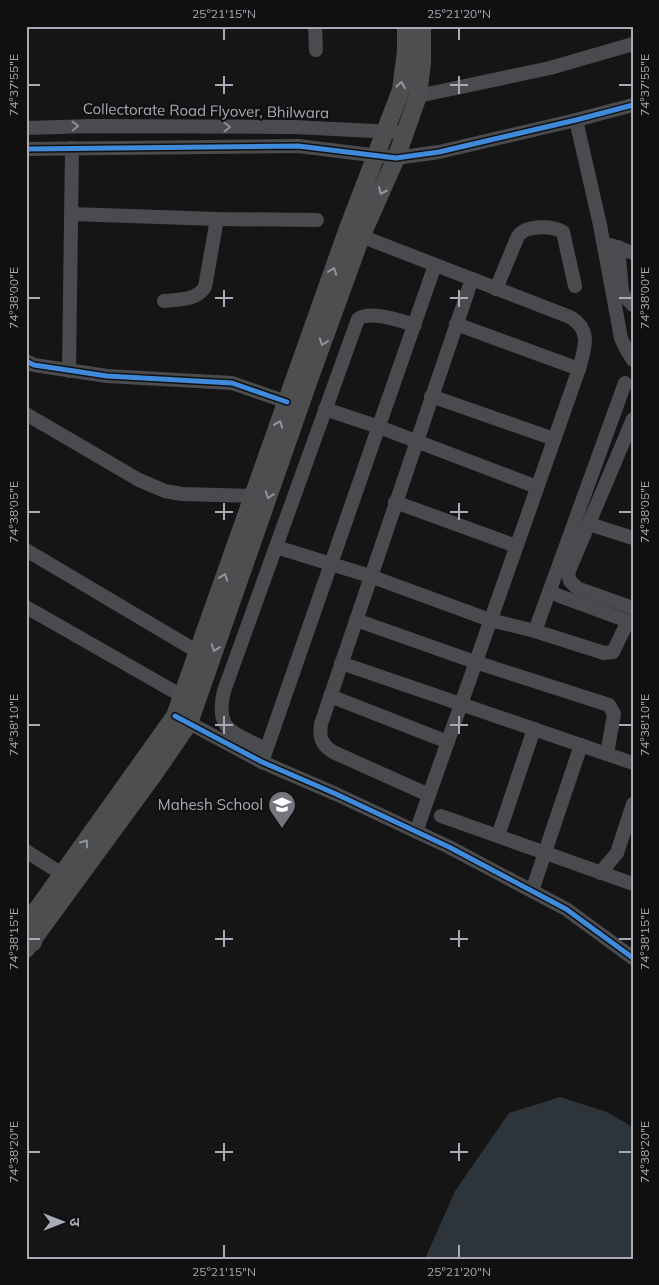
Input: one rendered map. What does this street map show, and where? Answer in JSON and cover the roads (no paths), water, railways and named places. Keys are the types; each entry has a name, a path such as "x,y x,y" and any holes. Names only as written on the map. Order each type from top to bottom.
{"main road":[{"path":"28,938 126,813 182,719 310,377 354,234 375,156 401,90 406,51 406,26"},
{"path":"28,938 62,874 182,719 182,696 287,402 354,234 396,158 405,134 418,96 422,63 422,26"}],"street":[{"path":"315,26 316,50"},
{"path":"418,96 550,68 633,44"},
{"path":"26,149 298,146 396,158 439,152 576,120 629,110"},
{"path":"576,120 603,242 621,338 624,347 633,360"},
{"name":"Collectorate Road Flyover, Bhilwara","path":"26,128 178,126 385,131 405,134"},
{"path":"69,371 72,148"},
{"path":"71,214 317,220"},
{"path":"164,301 190,298 202,292 205,286 217,219"},
{"path":"496,288 518,236 531,228 554,228 564,232 575,286"},
{"path":"354,234 570,317 580,322 585,339 584,352 579,369 416,832"},
{"path":"603,242 633,254"},
{"path":"618,248 622,291 624,296 633,304"},
{"path":"264,756 435,265"},
{"path":"429,795 333,752 325,747 319,734 370,576 472,279"},
{"path":"264,756 224,725 221,716 221,705 224,691 358,319 362,316 376,316 415,325"},
{"path":"456,324 579,369"},
{"path":"26,361 34,365 107,376 232,383 287,402"},
{"path":"534,631 625,383"},
{"path":"431,396 554,439"},
{"path":"326,409 537,487"},
{"path":"26,414 155,488 182,494 253,496"},
{"path":"633,419 629,438 568,573 570,581 577,588 633,608"},
{"path":"396,502 516,546"},
{"path":"589,524 633,538"},
{"path":"276,547 370,576 490,620 609,653 615,649 630,622 549,592"},
{"path":"26,550 198,652"},
{"path":"26,607 182,696"},
{"path":"356,620 476,662 609,704 614,714 607,754"},
{"path":"341,663 633,763"},
{"path":"330,696 448,742"},
{"path":"182,719 264,756 566,909 633,958"},
{"path":"498,836 534,729"},
{"path":"532,891 581,745"},
{"path":"600,873 617,853 633,804"},
{"path":"441,816 633,884"},
{"path":"26,851 62,874"}],"place":[{"name":"Mahesh School","path":"282,829"}]}
